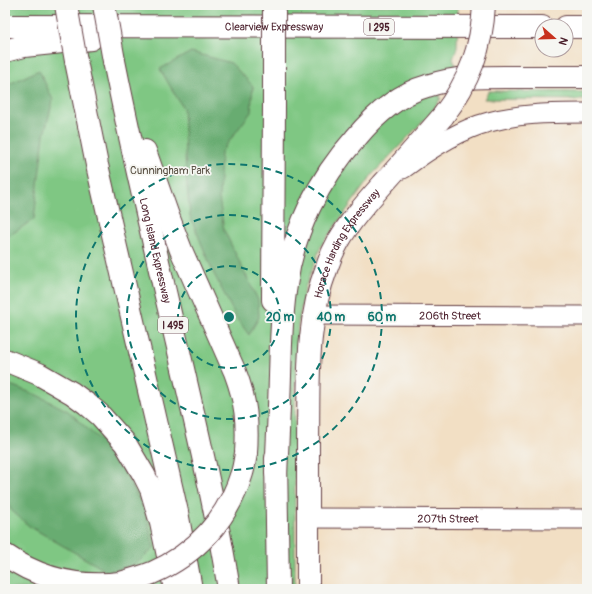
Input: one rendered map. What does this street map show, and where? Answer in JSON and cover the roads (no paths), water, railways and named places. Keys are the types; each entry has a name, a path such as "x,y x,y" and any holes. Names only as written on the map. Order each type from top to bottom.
{"main road":[{"path":"66,5 86,113 176,505 191,589"},
{"name":"Long Island Expressway","path":"104,5 114,61 144,203 206,468 229,589"},
{"path":"274,5 273,325 278,589"},
{"name":"Horace Harding Expressway","path":"308,589 310,351 313,315 322,278 338,242 348,226 443,116 462,88 475,58 482,25 484,5"},
{"name":"Clearview Expressway","path":"5,26 534,27"},
{"path":"5,51 39,44 216,26"},
{"path":"574,27 587,27"},
{"path":"5,555 28,569 59,580 75,583 120,583 152,573 184,556 212,529 225,512 235,492 246,452 247,417 241,387 178,243 114,61"},
{"path":"276,473 281,332 286,283 298,234 308,210 319,189 347,147 384,109 404,96 425,86 443,81 468,77 587,77"},
{"path":"5,360 39,374 72,393 100,415 124,443 151,489 161,523 176,589"}],"street":[{"path":"372,197 399,172 418,158 453,137 470,129 488,122 509,117 553,113 587,113"},
{"name":"206th Street","path":"313,315 587,316"},
{"name":"207th Street","path":"308,518 587,518"}],"park label":[{"name":"Cunningham Park","path":"170,170"}]}
